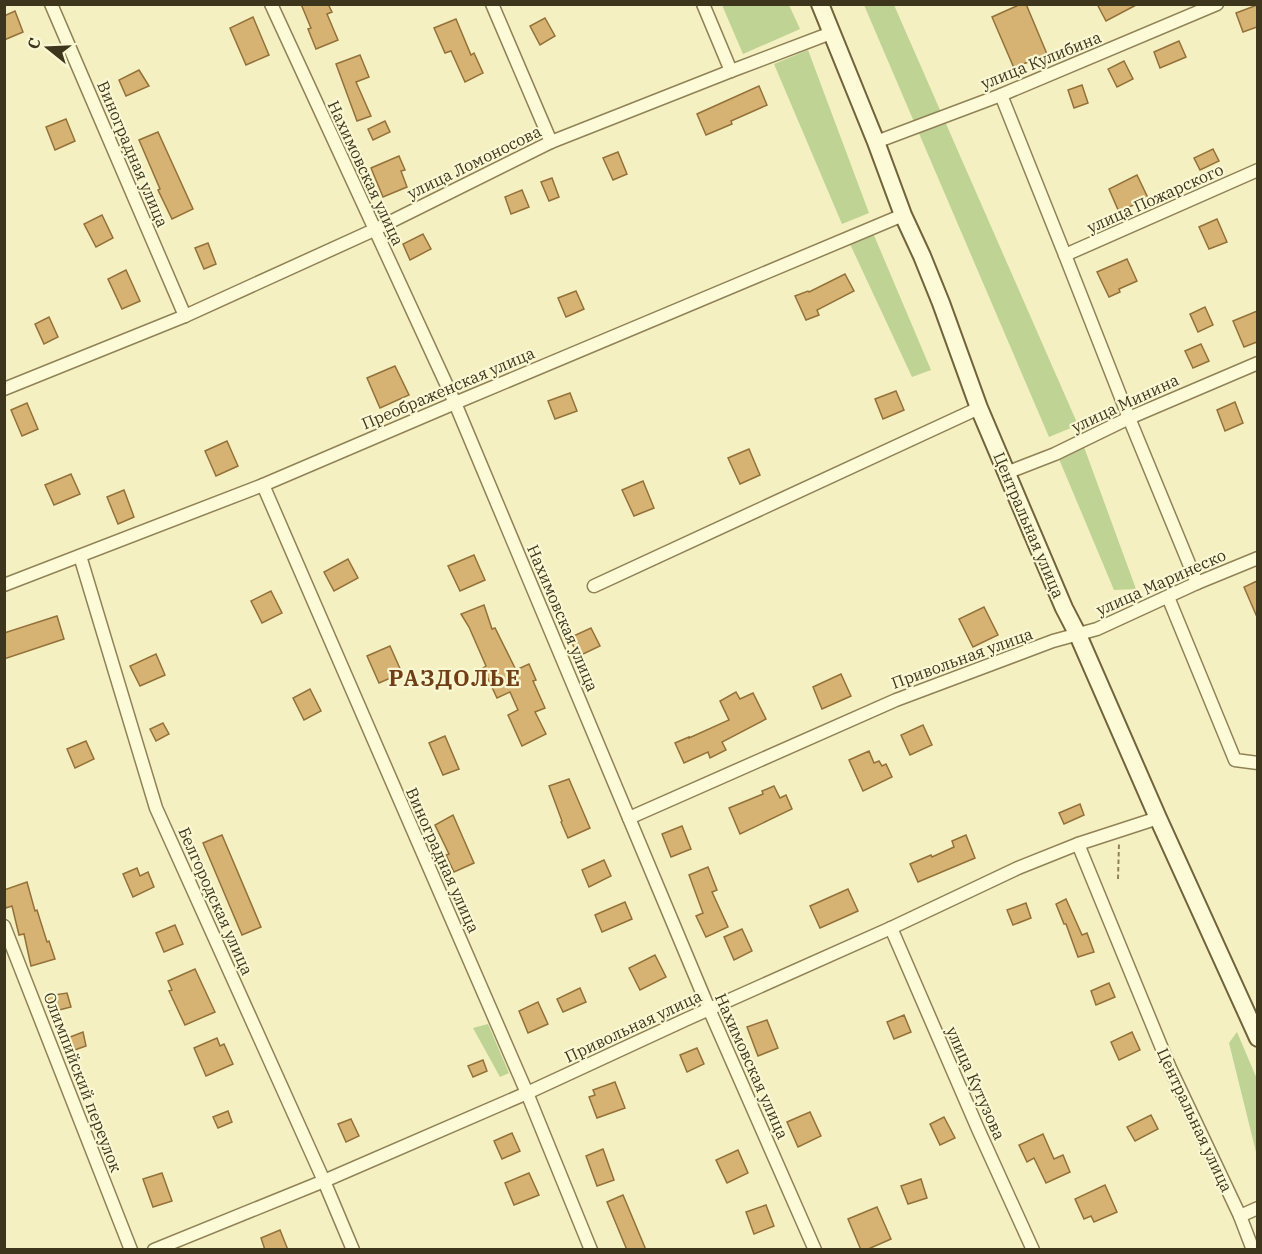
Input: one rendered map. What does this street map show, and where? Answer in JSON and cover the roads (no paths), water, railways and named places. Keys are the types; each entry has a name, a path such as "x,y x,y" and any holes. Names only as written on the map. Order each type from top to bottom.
{"main road":[{"name":"Центральная улица","path":"820,4 903,215 926,266 1006,473 1064,608 1257,1038"}],"street":[{"name":"Виноградная улица","path":"51,4 185,316"},
{"name":"Нахимовская улица","path":"271,4 455,403 709,1010 815,1250"},
{"path":"492,4 551,142"},
{"path":"703,4 731,70"},
{"name":"улица Кулибина","path":"876,142 1000,95 1217,4"},
{"name":"улица Ломоносова","path":"4,389 185,316 374,230 551,142 831,33"},
{"path":"1000,95 1128,418 1197,583"},
{"name":"улица Пожарского","path":"1065,255 1257,170"},
{"name":"Преображенская улица","path":"4,585 263,485 903,215"},
{"name":"улица Минина","path":"1006,473 1055,454 1128,418 1257,363"},
{"path":"594,586 979,408"},
{"name":"Виноградная улица","path":"263,485 527,1093 591,1250"},
{"name":"Белгородская улица","path":"80,556 156,808 324,1180 352,1250"},
{"name":"улица Маринеско","path":"1078,635 1097,629 1257,558"},
{"path":"1168,597 1235,760 1257,763"},
{"name":"Привольная улица","path":"629,818 896,700 1053,641 1078,635"},
{"name":"Привольная улица","path":"154,1250 527,1093 1018,868 1078,844 1158,818"},
{"name":"Центральная улица","path":"1078,844 1170,1068 1240,1216 1253,1250"},
{"name":"Олимпийский переулок","path":"4,926 131,1250"},
{"name":"улица Кутузова","path":"891,928 1033,1250"},
{"path":"1240,1216 1257,1208"}],"district":[{"name":"РАЗДОЛЬЕ","path":"455,678"}]}
